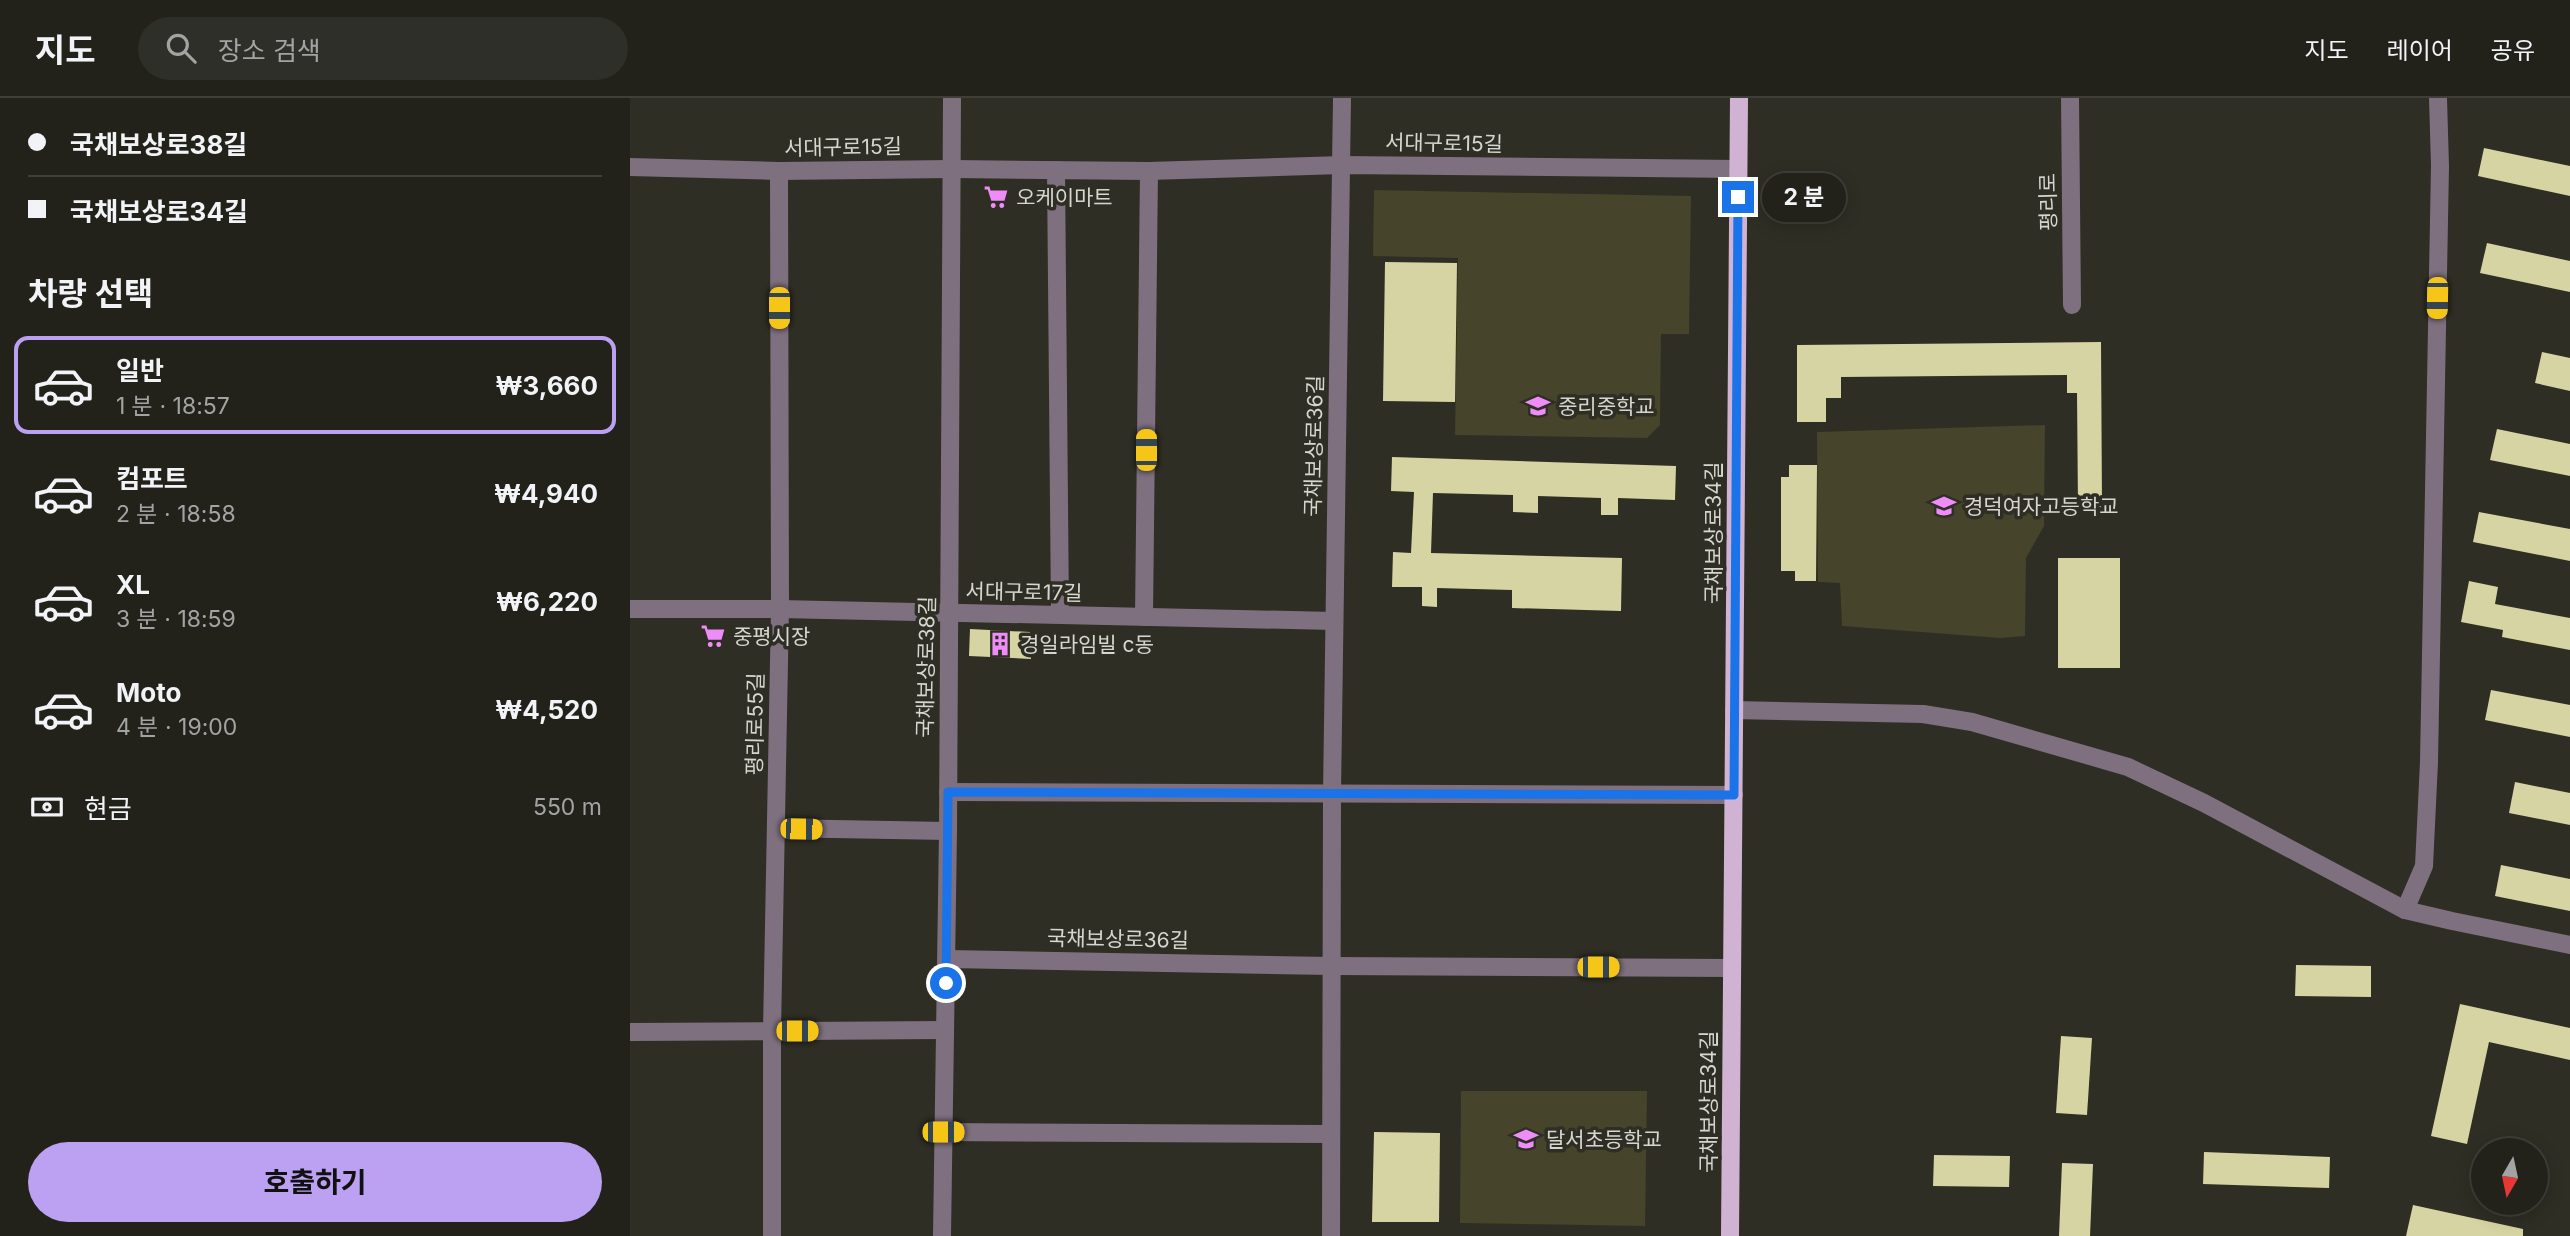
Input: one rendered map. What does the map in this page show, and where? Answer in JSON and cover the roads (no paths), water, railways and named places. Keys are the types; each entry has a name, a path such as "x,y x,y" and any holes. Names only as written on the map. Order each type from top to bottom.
{"main road":[{"name":"국채보상로34길","path":"1730,1236 1739,98"}],"street":[{"name":"국채보상로38길","path":"942,1236 947,959 952,98"},
{"name":"국채보상로36길","path":"1331,1236 1332,794 1342,98"},
{"name":"평리로","path":"2070,98 2072,305"},
{"path":"2406,910 2424,866 2429,762 2440,180 2438,98"},
{"name":"서대구로15길","path":"630,167 779,171 1149,171 1342,165 1738,169"},
{"path":"1056,170 1060,614"},
{"name":"평리로55길","path":"772,1236 772,1031 780,609 779,171"},
{"path":"1144,617 1149,171"},
{"name":"서대구로17길","path":"630,609 780,609 1334,621"},
{"path":"1734,710 1923,714 1972,722 2128,767 2204,803 2406,910 2570,945"},
{"path":"948,792 1734,795"},
{"path":"776,828 948,831"},
{"name":"국채보상로36길","path":"947,959 1331,966"},
{"path":"1331,966 1732,968"},
{"path":"630,1032 944,1030"},
{"path":"943,1132 1330,1133"}],"place":[{"name":"오케이마트","path":"996,197"},
{"name":"중리중학교","path":"1538,406"},
{"name":"경덕여자고등학교","path":"1944,506"},
{"name":"중평시장","path":"713,636"},
{"name":"경일라임빌 c동","path":"1000,644"},
{"name":"달서초등학교","path":"1526,1139"}]}
